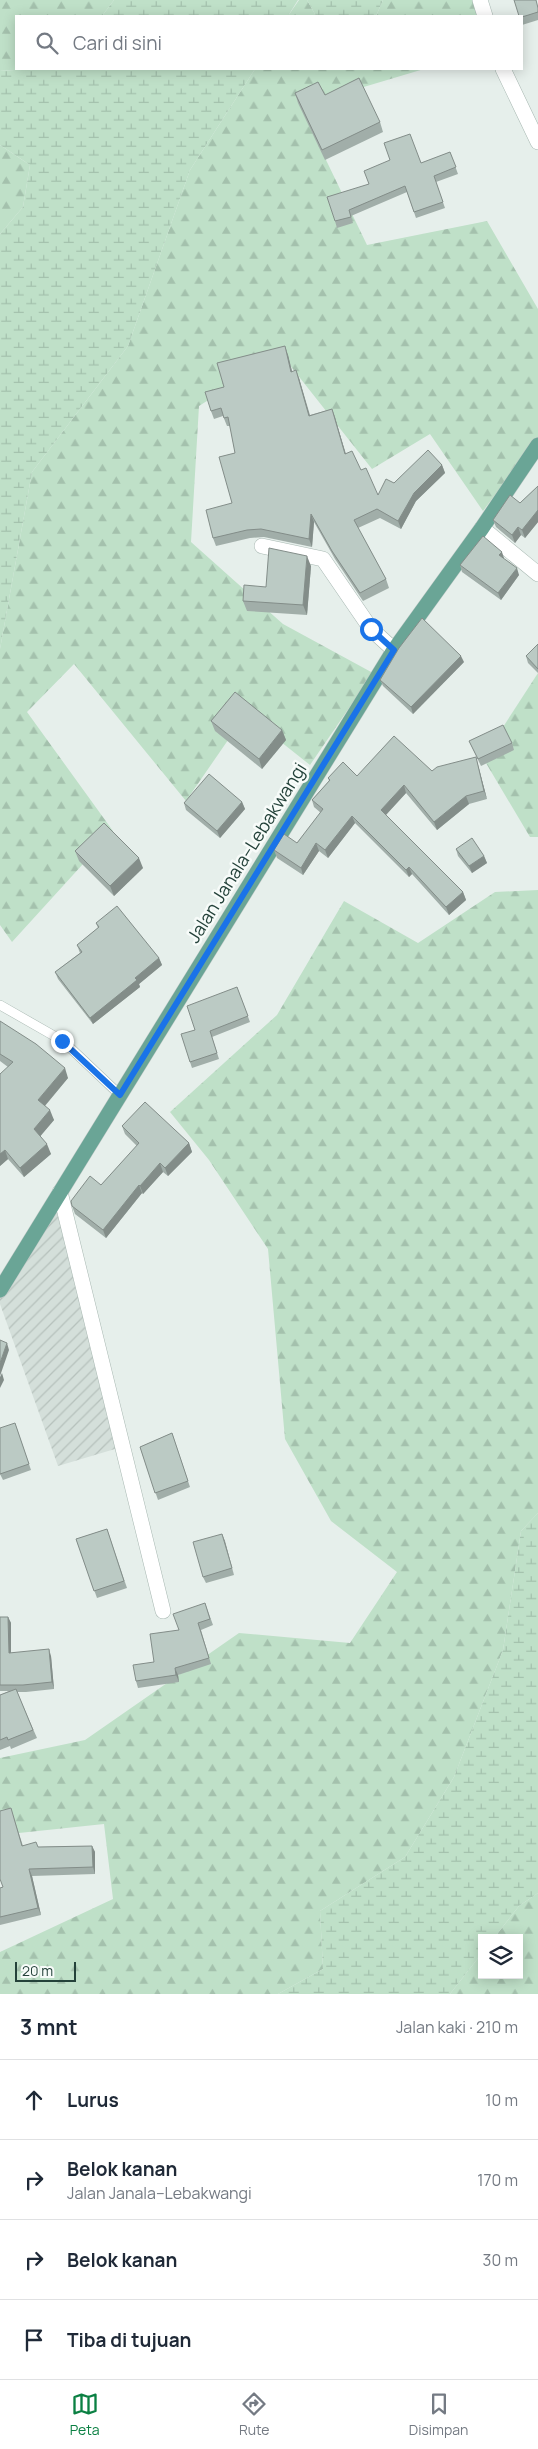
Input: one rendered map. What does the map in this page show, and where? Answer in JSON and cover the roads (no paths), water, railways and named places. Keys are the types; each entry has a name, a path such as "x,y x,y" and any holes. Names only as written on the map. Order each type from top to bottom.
{"main road":[{"name":"Jalan Janala–Lebakwangi","path":"0,1290 394,650 482,528 538,445"}],"street":[{"path":"480,0 485,15"},
{"path":"503,70 538,142"},
{"path":"482,528 538,574"},
{"path":"262,546 323,559 371,629 394,650"},
{"path":"60,1192 163,1611"}],"lane":[{"path":"0,1005 62,1041 120,1095"}]}
